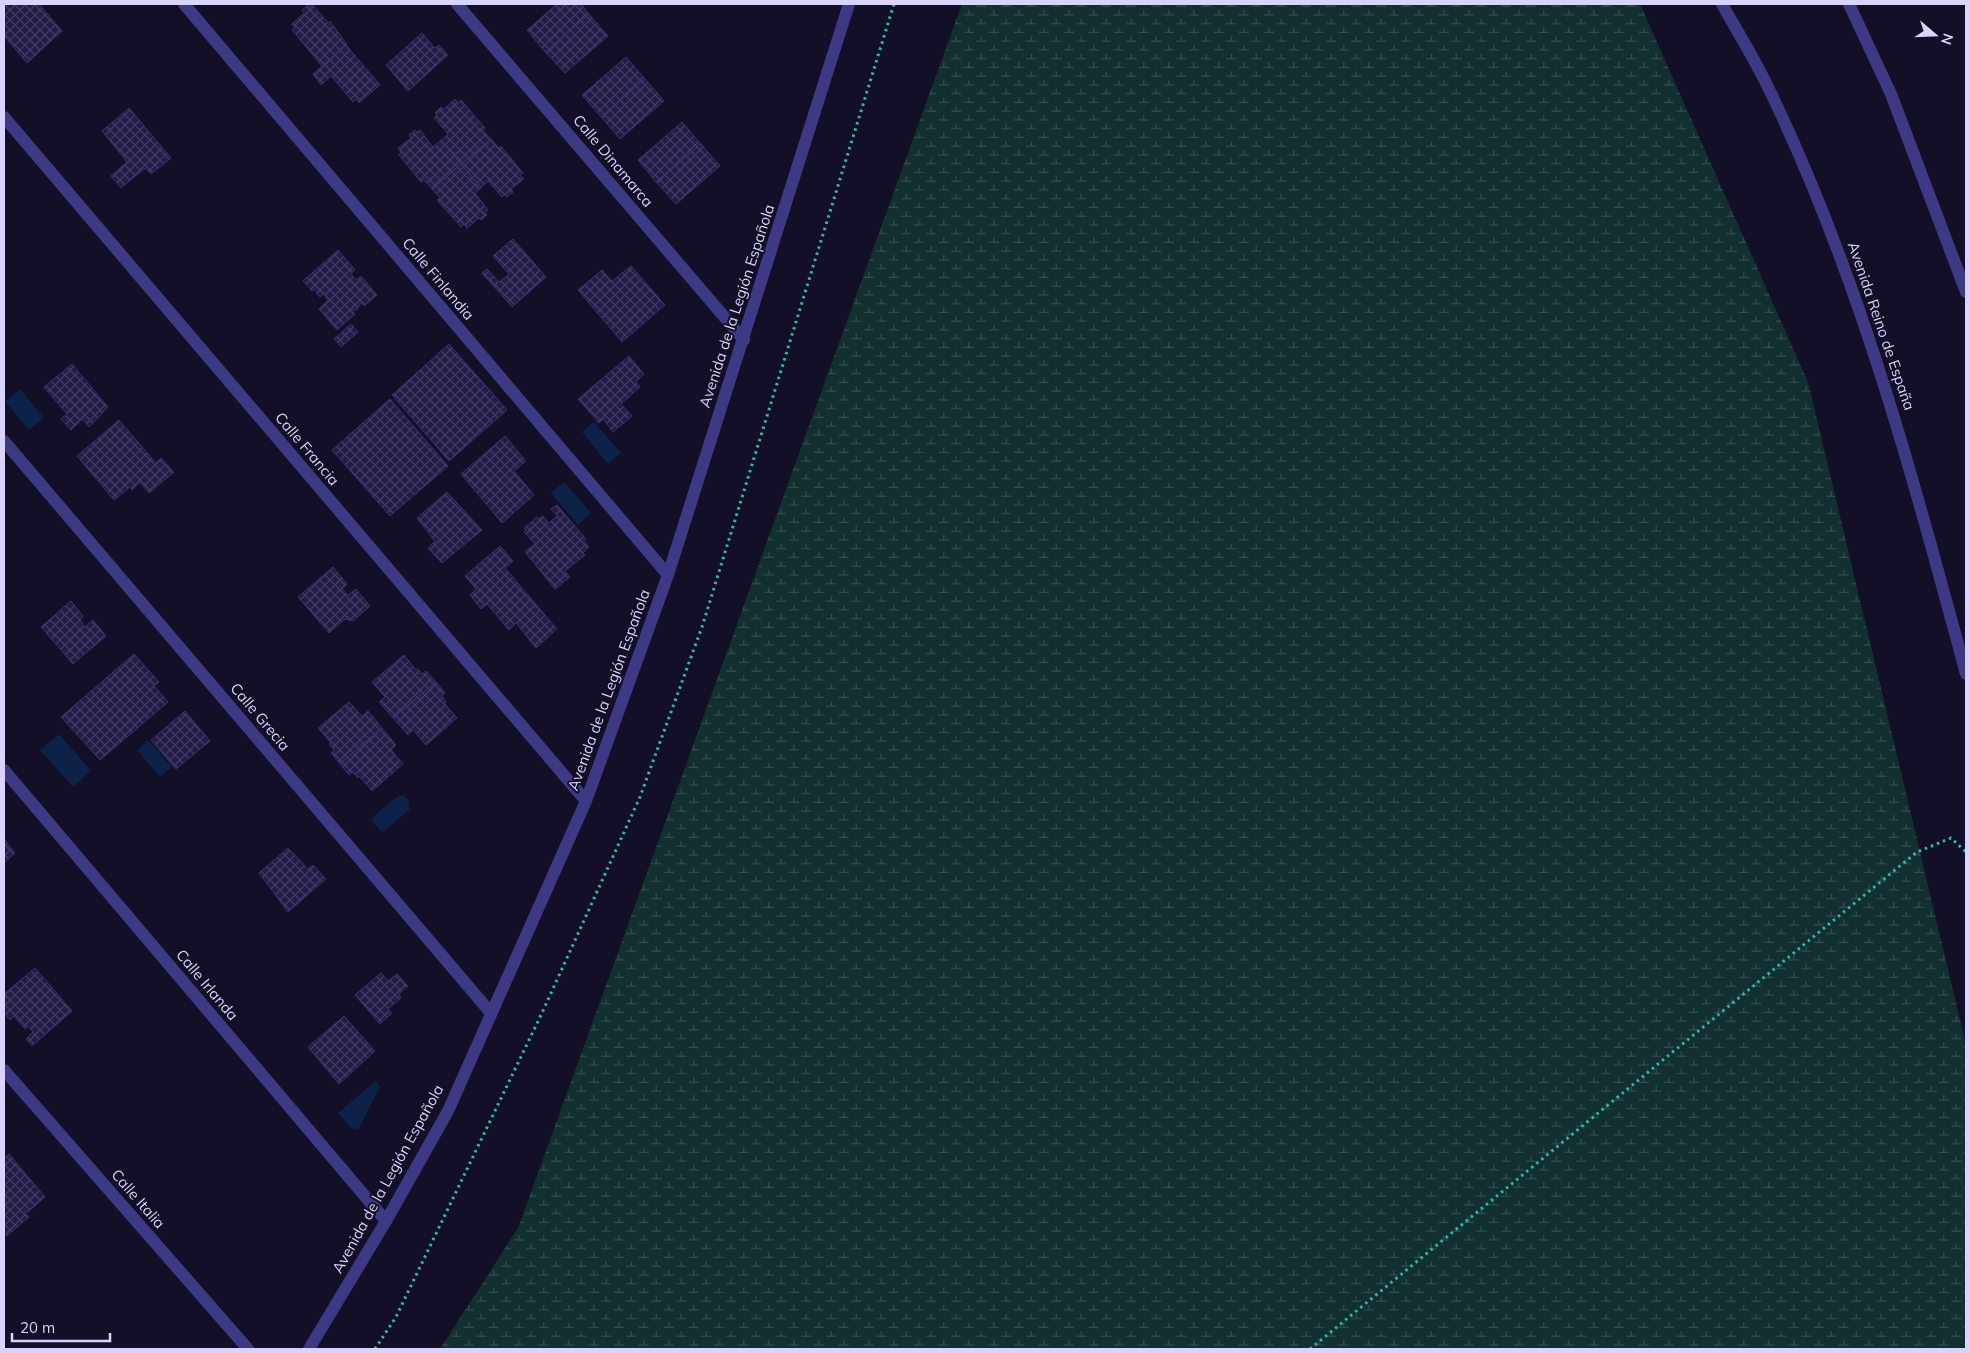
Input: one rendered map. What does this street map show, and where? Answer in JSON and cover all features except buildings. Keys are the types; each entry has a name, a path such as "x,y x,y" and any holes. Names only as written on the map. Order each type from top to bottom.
{"street":[{"name":"Calle Finlandia","path":"184,4 668,575"},
{"name":"Calle Dinamarca","path":"457,4 744,340"},
{"name":"Avenida de la Legión Española","path":"310,1349 386,1221 448,1111 586,801 668,575 849,4"},
{"name":"Avenida Reino de España","path":"1722,4 1767,85 1804,166 1862,316 1920,501 1966,674"},
{"path":"1849,4 1891,94 1966,292"},
{"name":"Calle Francia","path":"4,117 586,801"},
{"name":"Calle Grecia","path":"4,441 491,1013"},
{"name":"Calle Irlanda","path":"4,770 386,1221"},
{"name":"Calle Italia","path":"4,1070 248,1349"}],"path":[{"path":"375,1349 404,1300 542,1013 640,796 702,627 894,4"},
{"path":"1310,1349 1918,852 1951,838 1966,852"}],"green space":[{"path":"962,4 1640,4 1808,382 1966,1045 1966,1349 440,1349 518,1228"}],"water":[{"path":"20,389 44,418 29,430 5,402"},
{"path":"594,422 621,453 608,464 582,432"},
{"path":"564,482 591,513 578,525 551,493"},
{"path":"59,734 91,771 73,787 40,750"},
{"path":"148,740 172,767 160,777 137,750"},
{"path":"398,796 404,796 410,802 408,804 410,809 384,831 381,831 372,821 373,817"},
{"path":"376,1081 380,1087 358,1130 352,1129 338,1113"}]}
